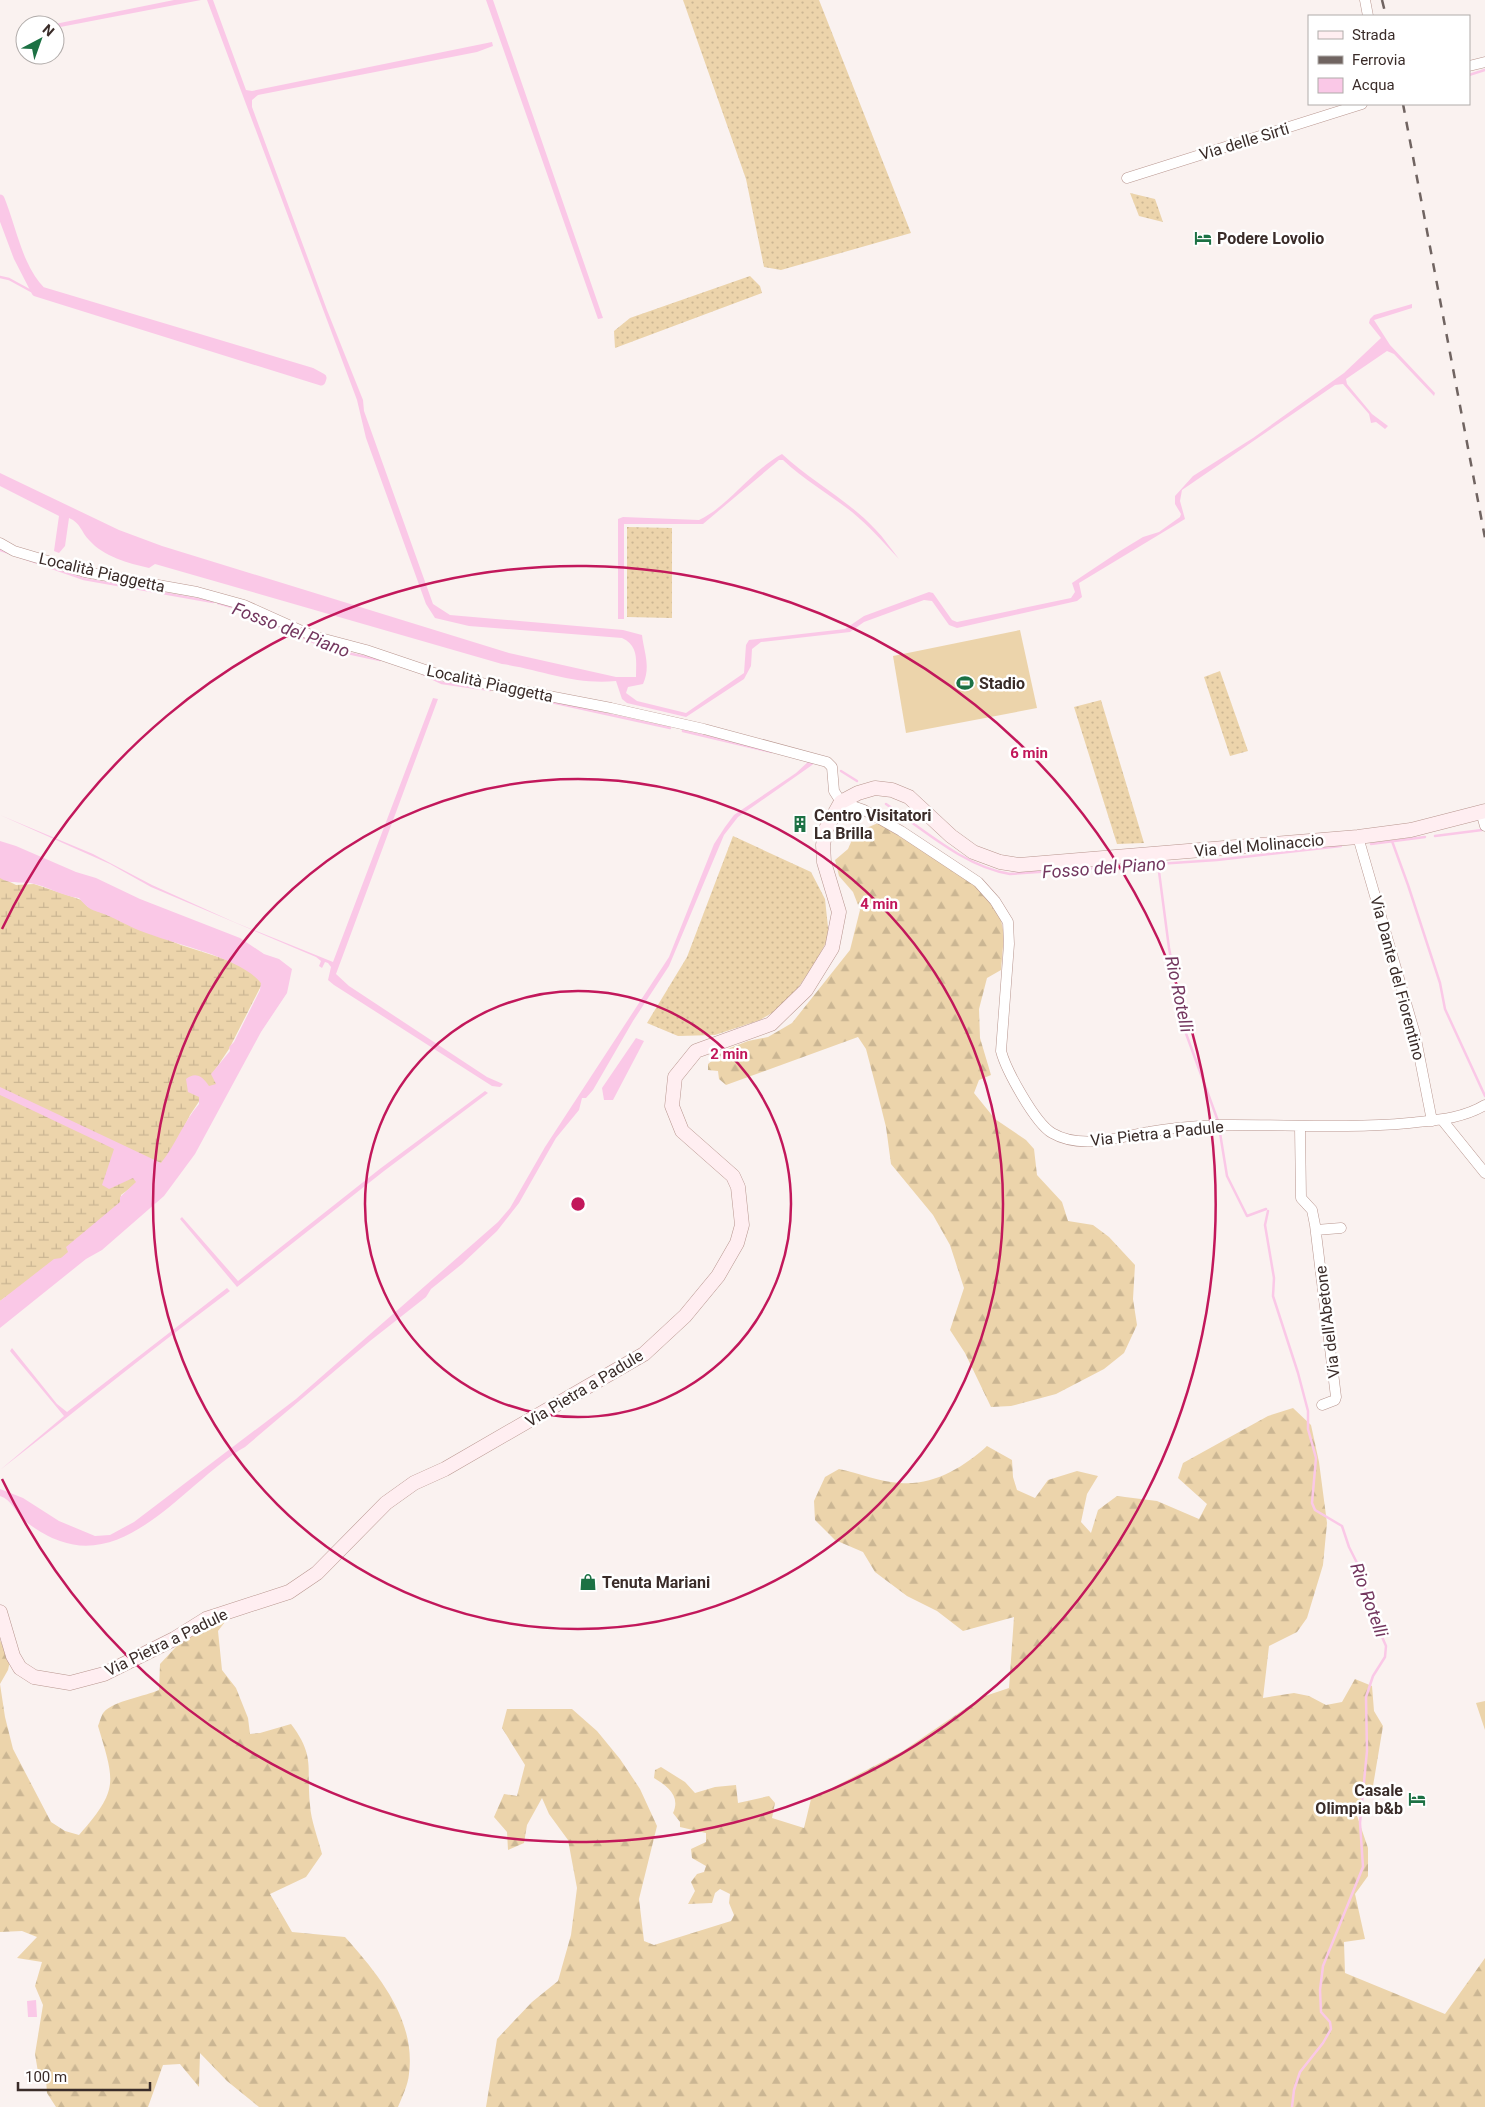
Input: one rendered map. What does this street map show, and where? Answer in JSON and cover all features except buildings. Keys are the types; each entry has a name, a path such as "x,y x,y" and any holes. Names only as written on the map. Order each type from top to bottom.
{"street":[{"path":"1365,0 1368,15"},
{"path":"1470,66 1485,62"},
{"name":"Via delle Sirti","path":"1127,178 1359,105"},
{"name":"Località Piaggetta","path":"0,543 14,551 86,572 197,592 244,605 313,636 366,650 440,675 601,706 704,729 827,762 832,767 834,791 841,802"},
{"name":"Via del Molinaccio","path":"841,802 858,792 875,788 892,790 909,797 951,836 973,852 1000,862 1019,864 1358,837 1411,830 1483,812"},
{"name":"Via Pietra a Padule","path":"0,1612 3,1629 13,1656 20,1668 34,1677 70,1683 104,1674 174,1639 206,1619 289,1592 317,1574 386,1503 414,1483 445,1469 644,1354 685,1316 718,1276 737,1243 742,1225 740,1197 732,1176 682,1131 672,1106 674,1077 696,1051 771,1024 806,990 832,948 839,912 824,862 822,845 826,829 841,802 864,810 901,831 978,882 995,901 1008,922 1001,1051 1004,1065 1040,1121 1052,1133 1073,1140 1099,1141 1149,1132 1216,1125 1379,1126 1444,1121 1485,1105"},
{"path":"1483,812 1485,826"},
{"name":"Via Dante del Fiorentino","path":"1358,837 1415,1034 1432,1121"},
{"path":"1444,1121 1485,1173"},
{"name":"Via dell'Abetone","path":"1300,1127 1301,1198 1312,1210 1316,1230 1336,1397 1335,1400 1322,1405"},
{"path":"1316,1230 1341,1228"}],"green space":[{"path":"683,0 819,0 911,233 781,270 764,267 746,179"},
{"path":"1130,193 1155,199 1163,222 1139,216"},
{"path":"750,276 760,286 762,293 615,348 614,331 630,318"},
{"path":"627,527 672,528 672,618 627,617"},
{"path":"1020,630 1037,708 906,733 893,656"},
{"path":"1220,671 1248,751 1230,756 1204,677"},
{"path":"1101,700 1144,843 1117,844 1074,707"},
{"path":"878,823 983,888 1000,915 1004,935 1001,970 987,978 979,1009 980,1038 991,1075 979,1080 974,1093 995,1119 1026,1140 1034,1149 1037,1175 1062,1202 1068,1221 1093,1225 1109,1237 1135,1265 1133,1299 1137,1325 1124,1353 1104,1369 1056,1394 1011,1406 991,1407 965,1353 950,1330 964,1288 950,1245 933,1215 891,1164 886,1127 876,1087 866,1049 858,1037 726,1085 719,1079 718,1071 708,1070 708,1064 725,1050 748,1041 768,1037 792,1023 850,950 860,910 853,892 839,876 835,860 848,849 855,833"},
{"path":"733,836 811,872 825,899 829,937 815,963 787,1004 760,1020 715,1035 678,1036 647,1023 687,957"},
{"path":"0,877 16,885 34,884 73,897 81,900 88,907 181,945 234,962 251,970 262,984 229,1049 213,1073 217,1084 200,1100 174,1147 145,1185 137,1183 121,1195 121,1203 70,1252 0,1301"},
{"path":"1293,1408 1311,1425 1319,1462 1327,1523 1323,1565 1307,1618 1297,1632 1269,1646 1263,1698 1294,1693 1309,1696 1326,1705 1342,1702 1355,1679 1372,1686 1374,1711 1383,1726 1373,1786 1354,1807 1368,1848 1368,1876 1355,1894 1365,1939 1344,1942 1345,1973 1445,2014 1485,1958 1485,2107 486,2107 497,2039 532,2002 558,1981 571,1935 577,1888 568,1840 549,1814 542,1798 527,1825 524,1843 508,1850 507,1832 494,1817 504,1794 517,1796 525,1765 502,1728 507,1709 572,1709 597,1731 620,1759 640,1789 657,1826 639,1899 644,1941 654,1945 731,1921 734,1915 729,1903 730,1894 720,1889 715,1893 712,1903 688,1904 695,1891 691,1882 697,1874 704,1872 706,1866 692,1858 691,1849 706,1842 706,1833 680,1827 680,1822 673,1813 675,1807 674,1797 664,1784 654,1778 655,1770 661,1767 685,1782 695,1793 715,1787 736,1785 738,1803 769,1796 775,1803 772,1818 804,1828 811,1799 903,1751 982,1697 1009,1688 1014,1617 963,1631 937,1611 907,1596 875,1572 863,1552 835,1540 815,1520 814,1501 825,1477 839,1469 892,1482 912,1483 924,1481 958,1468 987,1446 1012,1460 1013,1477 1017,1490 1035,1498 1048,1480 1077,1471 1098,1476 1087,1494 1081,1522 1091,1533 1098,1510 1117,1496 1157,1501 1199,1519 1207,1504 1178,1478 1183,1463 1268,1416"},
{"path":"231,1614 218,1631 222,1670 236,1688 248,1718 250,1734 291,1724 299,1735 307,1754 311,1811 322,1854 306,1877 270,1894 292,1932 345,1937 382,1983 401,2017 407,2035 410,2054 409,2074 405,2091 398,2107 259,2107 227,2081 200,2053 199,2087 180,2064 163,2065 148,2107 56,2107 47,2093 46,2079 38,2072 35,2054 43,2005 35,1986 42,1962 17,1958 37,1937 22,1931 0,1932 0,1684 5,1717 13,1749 51,1822 65,1831 79,1835 101,1807 110,1785 108,1761 98,1726 103,1713 108,1708 122,1702 159,1690 160,1664 189,1633"},
{"path":"0,1640 10,1661 8,1670 0,1684"},
{"path":"1485,1701 1485,1730 1476,1703"}],"water":[{"path":"174,0 201,0 65,26 65,22"},
{"path":"207,0 213,0 246,90 252,91 492,42 493,46 477,52 258,95 252,100 252,107 327,310 363,400 364,411 433,604 450,615 623,630 642,635 647,666 645,678 643,684 628,687 626,693 637,701 686,713 744,673 746,645 749,640 845,629 864,616 929,592 933,593 952,620 957,622 1071,598 1075,592 1072,583 1120,551 1143,537 1159,532 1180,517 1181,514 1175,504 1175,496 1193,476 1253,438 1344,373 1381,338 1369,323 1374,315 1412,304 1412,308 1374,320 1390,345 1435,393 1434,396 1394,354 1387,351 1346,379 1347,384 1372,414 1388,426 1385,429 1376,422 1371,423 1369,414 1343,384 1335,385 1182,490 1180,501 1185,519 1079,583 1082,597 1077,601 957,628 949,625 932,601 924,600 864,622 850,632 761,642 752,649 751,666 744,679 686,717 627,703 622,699 616,681 600,682 572,679 502,664 155,564 149,568 125,561 109,555 95,546 76,522 69,518 65,546 59,553 54,551 59,516 0,486 0,473 119,530 162,546 509,653 616,677 636,677 634,649 622,638 469,626 435,618 426,604 366,438 357,400"},
{"path":"486,0 493,0 603,318 598,319"},
{"path":"782,454 864,519 881,536 899,559 852,512 799,474 783,460 779,460 703,524 624,524 624,619 618,619 618,519 623,517 699,520 710,514 760,470"},
{"path":"433,698 438,699 336,974 349,986 487,1077 503,1084 500,1087 492,1086 334,985 328,980 331,967 328,963 325,962 322,968 319,966 321,961 316,957 151,887 110,864 0,815 93,854 152,885 234,922 333,962"},
{"path":"809,761 815,763 738,817 724,835 669,966 633,1021 593,1090 586,1098 582,1098 579,1110 556,1138 519,1203 497,1231 462,1264 431,1289 426,1297 370,1341 245,1447 224,1461 158,1515 135,1531 111,1542 86,1546 60,1541 46,1535 28,1523 8,1500 0,1496 0,1489 23,1498 59,1521 95,1536 110,1535 134,1522 296,1399 498,1222 510,1208 545,1147 669,957 714,844 725,827 734,815 796,773"},
{"path":"0,841 76,872 96,878 140,899 240,938 264,954 279,959 292,969 287,993 261,1032 195,1154 164,1196 102,1250 86,1259 0,1328 0,1301 54,1259 61,1258 68,1252 66,1247 120,1202 120,1197 136,1182 133,1178 109,1189 102,1185 114,1149 0,1095 0,1087 161,1163 199,1104 199,1097 188,1092 186,1079 196,1075 202,1078 209,1086 216,1084 211,1074 230,1051 229,1047 234,1042 260,990 261,983 240,966 139,930 91,909 79,898 36,884 11,882 0,878"},
{"path":"636,1038 644,1041 613,1100 604,1100 602,1088"},
{"path":"485,1091 488,1093 384,1171 237,1287 180,1219 182,1217 238,1281 381,1168"},
{"path":"227,1288 230,1291 0,1470 64,1416 10,1351 12,1348 57,1404 67,1412"},
{"path":"36,2000 37,2017 28,2017 27,2001"}],"waterway":[{"path":"1470,75 1485,70"},
{"path":"0,199 21,259 33,282 41,291 311,372 322,378 321,381 36,292 18,257 0,209"},
{"path":"0,277 9,279 34,291"},
{"name":"Fosso del Piano","path":"0,550 84,579 213,602"},
{"name":"Fosso del Piano","path":"218,603 249,612"},
{"name":"Fosso del Piano","path":"267,621 329,649 380,660"},
{"name":"Fosso del Piano","path":"423,674 442,683 490,690"},
{"name":"Fosso del Piano","path":"551,702 670,728"},
{"name":"Fosso del Piano","path":"683,731 772,752"},
{"name":"Fosso del Piano","path":"841,771 857,781"},
{"name":"Fosso del Piano","path":"886,804 961,856 993,870 1010,874 1217,860 1341,846"},
{"name":"Fosso del Piano","path":"1435,836 1482,830"},
{"name":"Fosso del Piano","path":"1371,844 1425,837"},
{"path":"1392,841 1440,983 1445,1009 1485,1096"},
{"name":"Rio Rotelli","path":"1158,864 1169,948 1184,1028 1218,1121"},
{"name":"Rio Rotelli","path":"1220,1133 1227,1176 1247,1216 1266,1209"},
{"name":"Rio Rotelli","path":"1268,1211 1265,1225 1274,1278 1273,1296 1298,1373 1308,1411 1308,1429 1316,1458 1312,1503 1315,1510 1342,1526 1358,1565 1372,1614 1386,1646 1385,1657 1373,1676 1366,1697 1367,1751 1360,1823 1363,1867 1323,1966 1320,1990 1321,2012 1330,2022 1331,2029 1323,2043 1300,2072 1294,2090 1292,2107"}],"railway":[{"path":"1382,0 1386,15"},
{"path":"1403,105 1485,538"}],"place":[{"name":"Podere Lovolio","path":"1203,238"},
{"name":"Stadio","path":"965,683"},
{"name":"Centro Visitatori La Brilla","path":"800,824"},
{"name":"Tenuta Mariani","path":"588,1582"},
{"name":"Casale Olimpia b&b","path":"1417,1799"}]}
